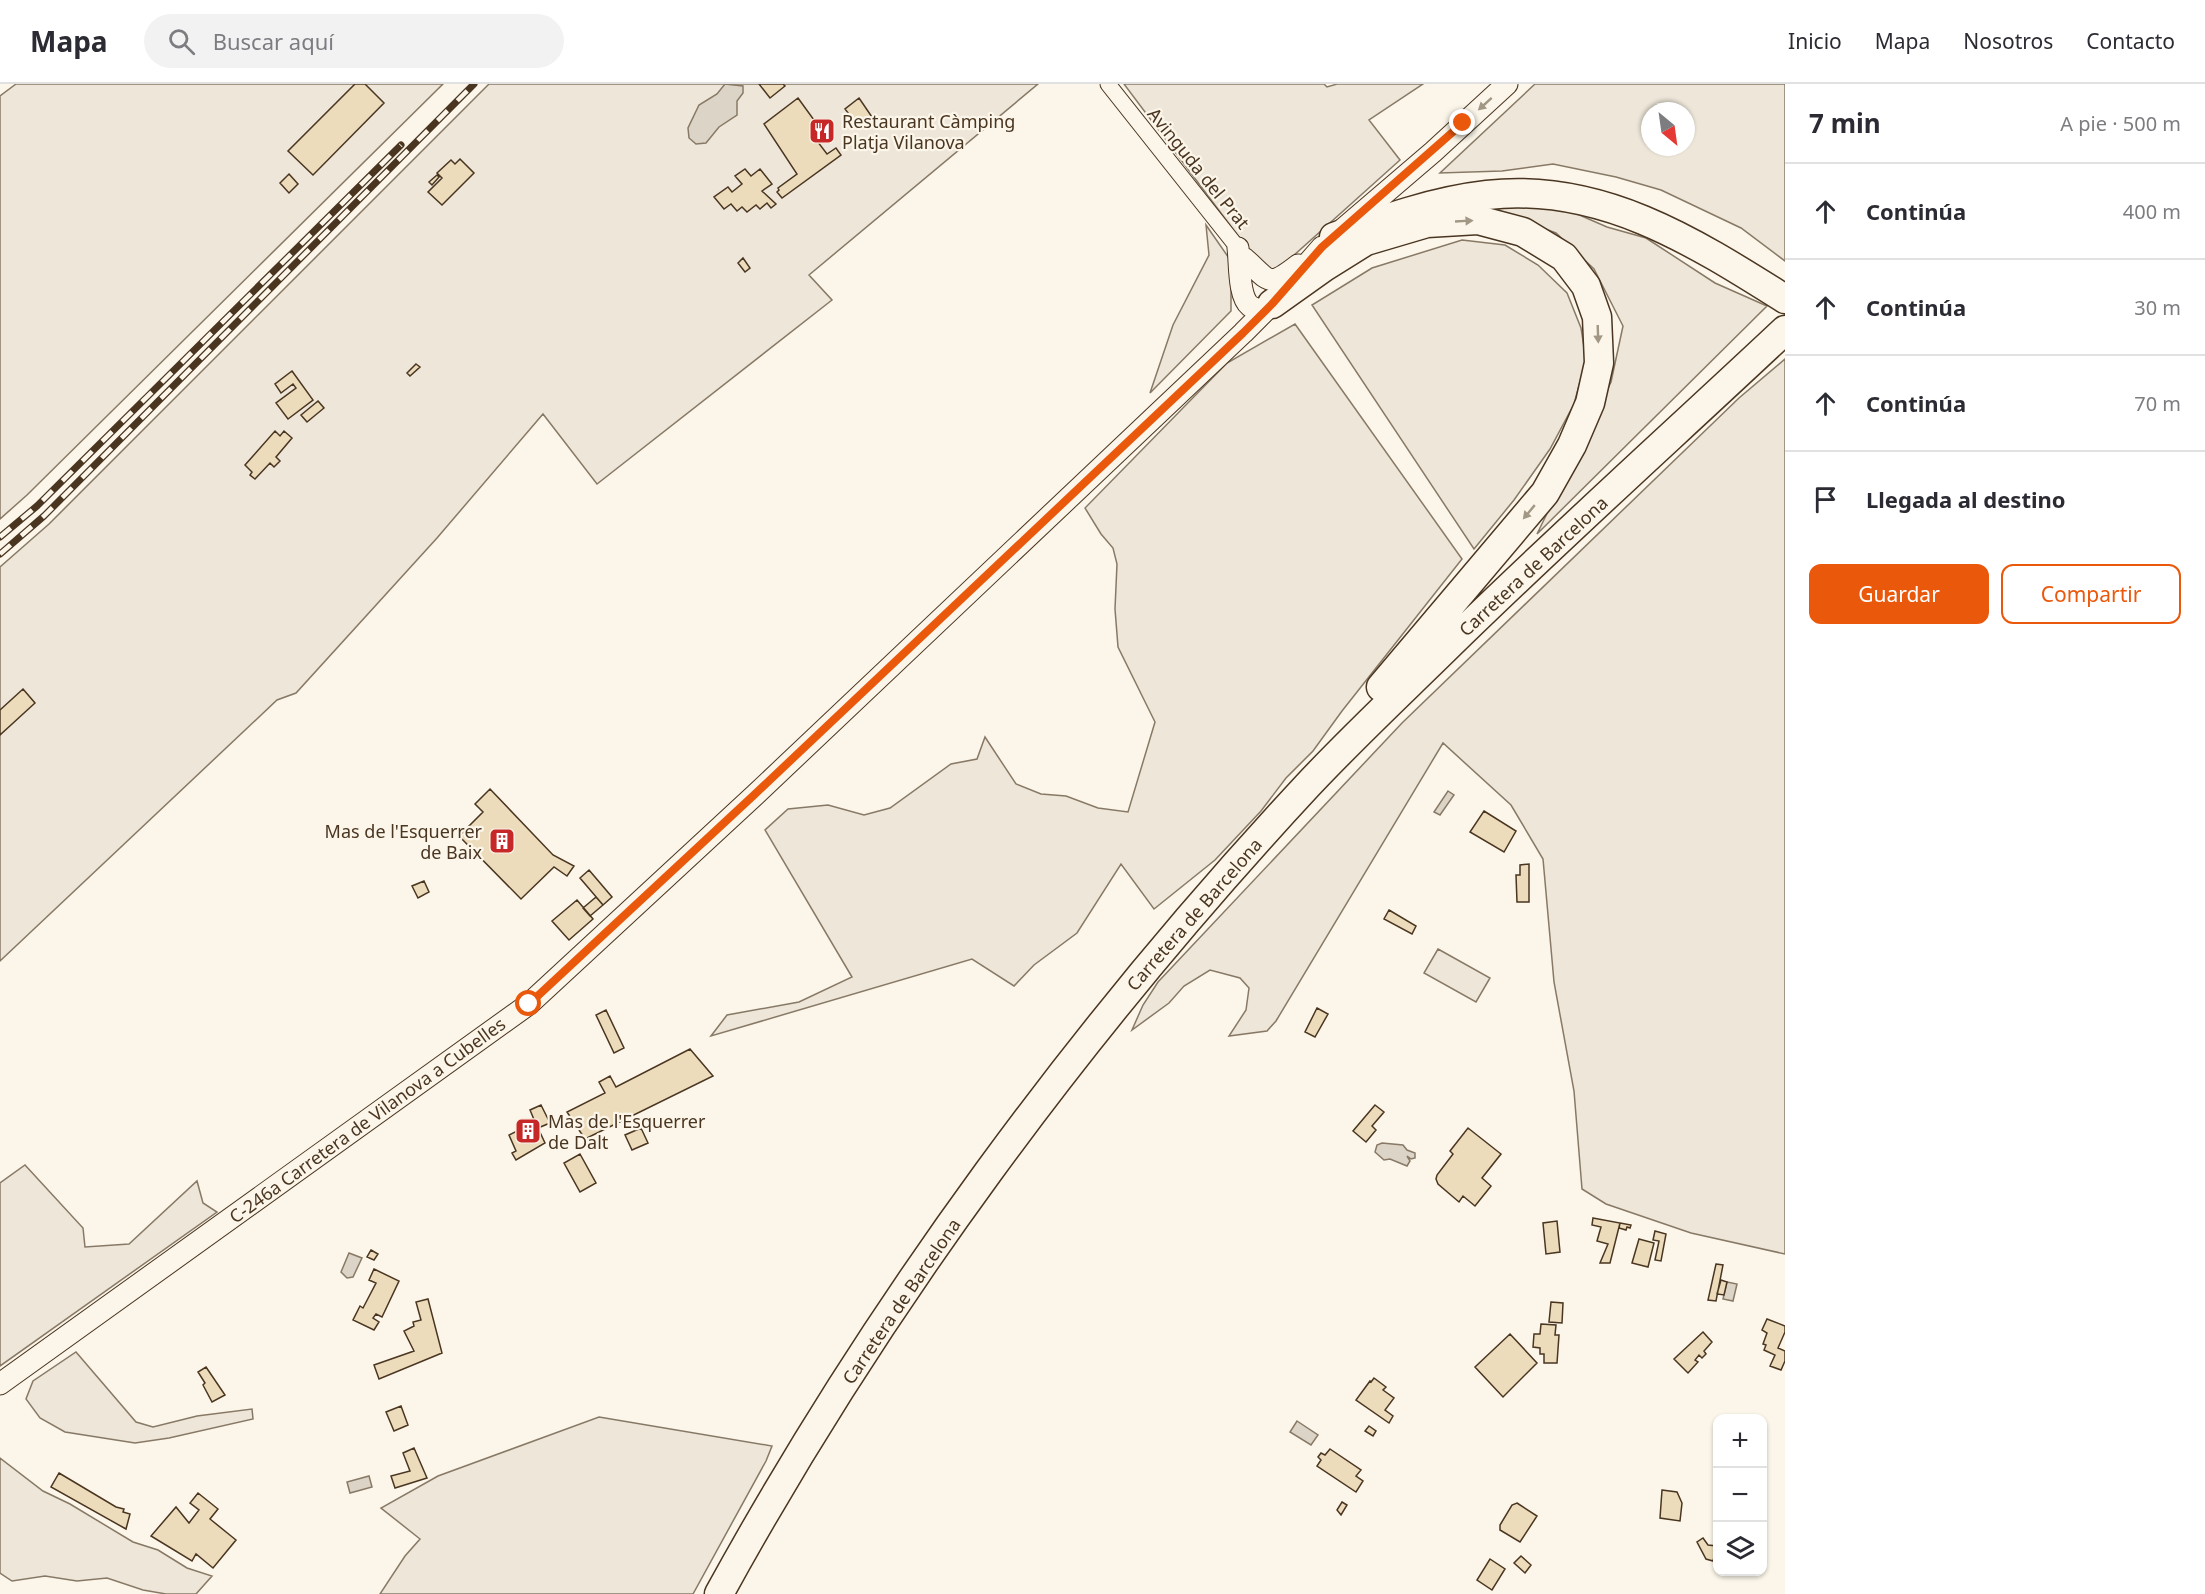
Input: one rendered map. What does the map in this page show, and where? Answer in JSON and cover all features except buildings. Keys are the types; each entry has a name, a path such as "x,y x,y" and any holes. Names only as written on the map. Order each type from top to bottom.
{"highway":[{"path":"1328,242 1411,211 1445,201 1520,193 1565,196 1610,206 1655,224 1719,257 1785,298"},
{"path":"1268,308 1324,267 1411,211"},
{"path":"1308,785 1365,706 1545,493 1572,445 1590,403 1599,363 1597,317 1586,286 1564,257 1522,232 1478,220 1428,223 1366,241"},
{"name":"Carretera de Barcelona","path":"719,1594 818,1426 898,1301 1044,1097 1126,992 1235,865 1308,785 1524,572 1775,340"}],"main road":[{"path":"1241,253 1262,277 1270,280 1280,278 1328,242 1433,152 1507,84"},
{"name":"C-246a Carretera de Vilanova a Cubelles","path":"0,1384 529,1004 754,795 1268,308 1328,242"},
{"path":"1231,343 1241,288 1241,253"},
{"path":"1241,253 1268,308"},
{"path":"1241,288 1244,299 1250,306 1268,308"}],"street":[{"name":"Avinguda del Prat","path":"1108,84 1241,253"}],"shaded area":[{"path":"16,84 443,84 0,519 0,96"},
{"path":"489,84 1038,84 809,275 832,300 597,484 543,414 437,538 296,693 277,700 0,961 0,567 49,524"},
{"path":"725,84 743,86 743,93 737,101 737,115 719,127 706,143 696,144 689,138 688,128 699,105 717,94"},
{"path":"1124,84 1324,84 1327,87 1337,84 1423,84 1369,120 1400,160 1273,274 1257,261"},
{"path":"1535,84 1785,84 1785,261 1741,228 1661,190 1616,177 1553,164 1502,171 1440,173"},
{"path":"1533,204 1568,210 1607,227 1646,238 1715,283 1767,306 1537,534 1611,382 1623,326 1594,269 1556,233 1491,209"},
{"path":"1206,225 1231,261 1231,311 1150,393 1173,325 1209,255"},
{"path":"1462,240 1505,245 1538,265 1567,293 1581,328 1586,360 1574,404 1550,449 1514,500 1474,549 1312,305 1372,268"},
{"path":"1295,324 1462,559 1313,751 1286,778 1261,811 1215,860 1154,909 1121,864 1077,933 1034,965 1014,986 972,959 711,1036 727,1015 799,1002 852,977 765,830 788,809 828,805 864,815 890,808 951,764 977,759 985,737 1016,784 1041,794 1066,796 1098,808 1128,812 1155,722 1118,647 1115,609 1117,564 1113,548 1101,534 1085,508 1227,363"},
{"path":"1785,359 1785,1254 1691,1233 1606,1204 1582,1189 1574,1091 1554,982 1543,859 1511,805 1443,743 1276,1021 1267,1031 1229,1036 1246,1010 1249,988 1240,978 1210,970 1184,986 1169,1003 1132,1030 1143,1005 1158,982 1402,723 1739,398"},
{"path":"1448,791 1454,795 1440,815 1434,812"},
{"path":"1438,949 1490,978 1476,1002 1424,973"},
{"path":"1382,1143 1403,1145 1407,1150 1415,1153 1415,1158 1411,1159 1407,1156 1410,1161 1407,1166 1390,1159 1384,1160 1375,1152 1377,1145"},
{"path":"25,1165 83,1228 85,1247 129,1244 197,1181 203,1203 217,1212 0,1366 0,1183"},
{"path":"349,1253 362,1258 353,1277 347,1278 341,1272"},
{"path":"1727,1282 1737,1284 1733,1301 1723,1299"},
{"path":"76,1352 136,1422 153,1427 197,1416 252,1409 253,1419 169,1438 135,1443 65,1432 40,1418 26,1399 33,1381"},
{"path":"599,1417 772,1446 693,1594 380,1594 405,1556 420,1539 381,1508 438,1476"},
{"path":"1297,1421 1318,1435 1311,1445 1290,1432"},
{"path":"0,1458 43,1491 70,1504 133,1542 158,1550 187,1568 212,1576 196,1594 166,1594 143,1590 107,1578 77,1581 45,1576 12,1581 0,1573"},
{"path":"369,1476 372,1487 350,1493 347,1482"}],"railway":[{"path":"0,554 44,516 474,84"},
{"path":"0,537 37,506 401,145"}],"place":[{"name":"Restaurant Càmping Platja Vilanova","path":"822,131"},
{"name":"Mas de l'Esquerrer de Baix","path":"502,841"},
{"name":"Mas de l'Esquerrer de Dalt","path":"528,1131"}],"route":[{"path":"529,1004 1243,333 1322,247 1433,152 1463,123"}]}
